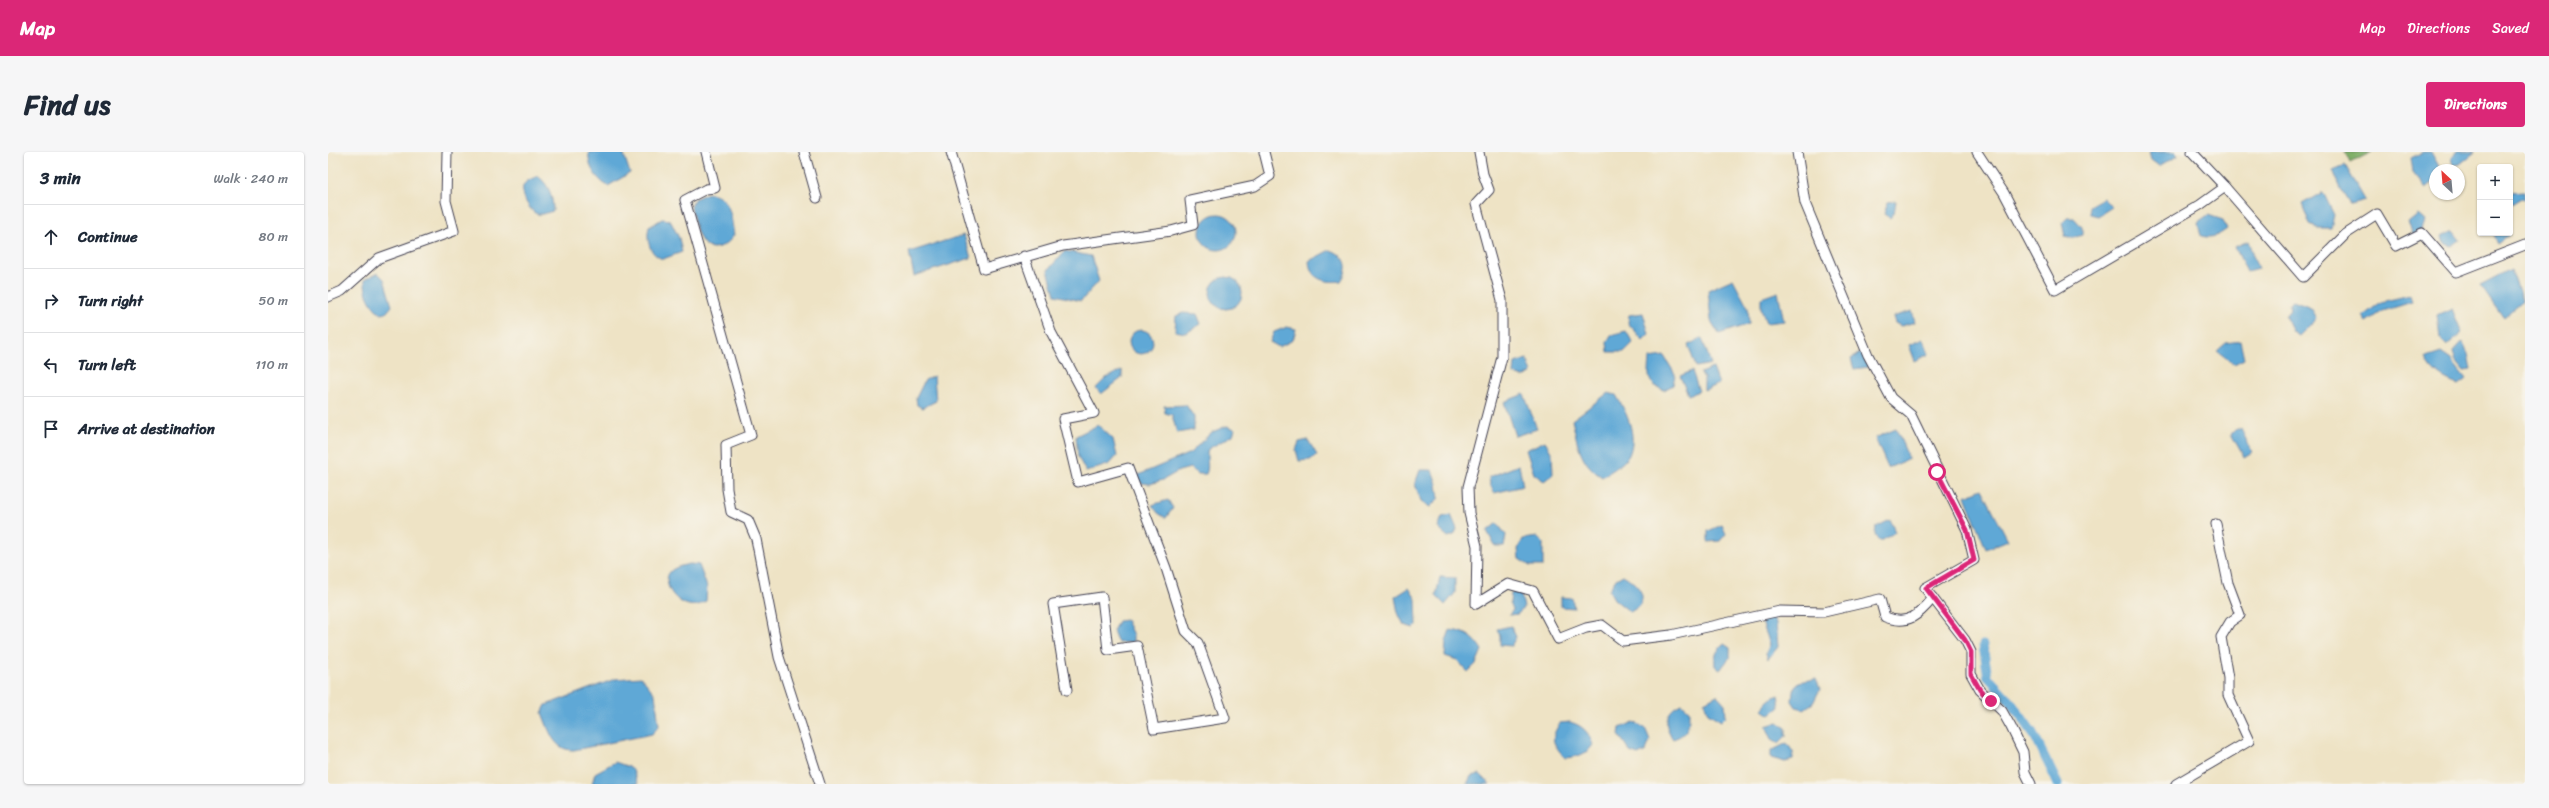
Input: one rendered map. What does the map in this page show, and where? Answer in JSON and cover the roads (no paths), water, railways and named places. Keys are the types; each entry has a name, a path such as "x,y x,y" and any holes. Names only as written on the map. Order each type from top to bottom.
{"street":[{"path":"328,297 342,291 379,258 454,231 446,201 447,152"},
{"path":"706,152 715,188 706,189 685,200 751,435 726,446 727,489 731,512 748,520 756,539 778,657 820,784"},
{"path":"804,152 817,198"},
{"path":"951,152 984,269 1024,256 1063,246 1171,231 1193,225 1190,200 1255,186 1270,176 1264,152"},
{"path":"1479,152 1483,174 1489,190 1476,204 1502,300 1502,357 1468,487 1469,513 1477,546 1476,604 1508,584 1533,591 1558,639 1586,628 1602,625 1623,641 1671,635 1780,611 1824,612 1880,599 1885,617 1897,621 1919,615 1933,598"},
{"path":"1797,152 1805,203 1868,355 1891,398 1911,415 1967,530 1974,560 1926,588 1965,640 1971,652 1971,674 1980,690 2002,711 2011,727 2023,752 2025,772 2031,784"},
{"path":"1978,152 2004,193 2054,290 2200,205 2225,187"},
{"path":"2192,152 2225,187 2303,277 2346,234 2377,214 2396,246 2422,233 2456,272 2525,245"},
{"path":"1024,256 1051,332 1094,413 1063,419 1078,482 1128,468 1166,568 1186,631 1198,643 1225,718 1154,728 1137,646 1108,650 1102,597 1053,604 1067,690"},
{"path":"2176,784 2249,741 2228,695 2228,678 2221,637 2230,622 2240,615 2228,583 2216,524"}],"water":[{"path":"589,152 623,152 630,173 608,186 600,180 591,167"},
{"path":"2149,152 2176,152 2178,155 2159,166 2151,160"},
{"path":"2423,152 2431,152 2438,164 2429,164 2429,186 2426,188 2413,172 2411,158"},
{"path":"2457,152 2475,152 2460,164 2454,164 2452,158"},
{"path":"2345,165 2365,200 2350,204 2341,189 2333,170"},
{"path":"538,176 548,187 553,206 553,211 541,214 537,214 531,209 523,192 524,184"},
{"path":"2525,191 2525,200 2521,199 2513,204 2513,192"},
{"path":"2323,192 2334,215 2331,228 2317,228 2310,225 2302,204"},
{"path":"708,193 716,194 726,202 731,215 734,235 724,245 712,248 706,246 702,241 696,228 691,207 694,199"},
{"path":"2103,198 2112,207 2098,216 2090,214 2089,206"},
{"path":"1896,201 1894,213 1890,218 1884,214 1888,202"},
{"path":"1221,214 1231,219 1235,225 1235,239 1231,245 1225,249 1215,250 1205,245 1201,239 1200,229 1205,219 1211,215"},
{"path":"2208,215 2223,220 2227,229 2215,236 2201,236 2198,222"},
{"path":"2418,215 2425,221 2422,230 2413,234 2408,223"},
{"path":"2067,218 2074,218 2082,227 2082,235 2073,238 2065,236 2062,223"},
{"path":"662,219 670,220 679,238 682,252 663,259 654,254 648,241 649,227"},
{"path":"2453,231 2460,240 2452,246 2445,243 2443,237"},
{"path":"964,235 971,258 914,276 909,252"},
{"path":"2494,236 2507,236 2498,243"},
{"path":"2248,241 2258,269 2247,272 2235,247"},
{"path":"1330,250 1340,255 1345,262 1346,271 1341,281 1325,281 1320,279 1312,272 1310,267 1309,261"},
{"path":"1065,251 1091,256 1099,281 1081,301 1055,295 1048,270"},
{"path":"2511,269 2522,301 2503,318 2480,285"},
{"path":"378,273 384,279 392,306 386,313 381,314 368,298 365,284 365,279"},
{"path":"1226,277 1235,280 1239,284 1242,293 1239,302 1235,306 1226,309 1217,306 1213,302 1210,293 1213,284 1217,280"},
{"path":"1733,279 1748,307 1749,324 1719,334 1711,321 1708,290"},
{"path":"1778,292 1784,321 1766,323 1761,308 1761,298"},
{"path":"2410,295 2412,302 2383,311 2367,322 2363,316 2381,302"},
{"path":"2293,301 2311,308 2317,318 2299,336 2293,332 2285,316 2290,310 2289,304"},
{"path":"2452,309 2462,333 2447,346 2440,338 2437,316"},
{"path":"1912,311 1915,322 1901,326 1895,323 1893,317"},
{"path":"1183,313 1197,314 1201,324 1186,333 1175,331 1176,316"},
{"path":"1643,313 1649,334 1643,340 1628,323 1629,315"},
{"path":"1287,327 1296,329 1293,340 1279,347 1270,342 1274,332"},
{"path":"1141,330 1146,331 1152,337 1152,347 1146,353 1141,354 1136,353 1130,347 1129,342 1130,337 1136,331"},
{"path":"1626,331 1633,343 1624,352 1608,352 1607,342 1611,335"},
{"path":"1702,338 1711,364 1696,367 1688,345"},
{"path":"1923,339 1929,354 1915,361 1909,345"},
{"path":"2240,341 2244,359 2234,364 2217,351 2226,343"},
{"path":"2462,342 2468,354 2471,370 2464,371 2455,360 2453,352"},
{"path":"1861,352 1868,367 1854,369 1851,359"},
{"path":"2441,353 2451,360 2466,379 2458,385 2439,375 2428,363 2426,358"},
{"path":"1664,356 1675,374 1673,385 1664,390 1651,382 1649,374 1650,358"},
{"path":"1527,359 1532,373 1523,377 1514,374 1515,363"},
{"path":"1713,368 1719,384 1704,390 1704,378 1700,373"},
{"path":"1122,370 1122,378 1101,394 1096,388 1106,378"},
{"path":"1692,371 1699,391 1688,395 1680,376"},
{"path":"934,376 936,401 922,408 917,405 916,398 925,380"},
{"path":"1608,393 1616,395 1624,409 1630,424 1632,439 1627,458 1602,477 1589,466 1584,459 1578,445 1572,420"},
{"path":"1524,394 1537,429 1515,436 1504,402"},
{"path":"1186,405 1194,417 1194,430 1177,433 1172,415 1165,413 1164,406"},
{"path":"1098,425 1113,439 1117,456 1110,464 1086,472 1078,457 1076,436"},
{"path":"1227,426 1235,429 1233,435 1208,449 1208,468 1206,474 1198,474 1190,468 1179,471 1163,480 1150,484 1141,483 1136,476 1190,453 1212,432"},
{"path":"1896,429 1909,459 1888,468 1875,438"},
{"path":"2236,429 2241,429 2252,452 2244,457 2231,434"},
{"path":"1308,440 1317,455 1310,460 1299,461 1296,450 1299,442"},
{"path":"1545,441 1552,454 1553,474 1544,481 1534,474 1526,450"},
{"path":"1519,465 1523,486 1494,493 1489,477"},
{"path":"1420,470 1432,470 1437,484 1439,498 1430,507 1421,501 1415,484"},
{"path":"1982,489 2008,540 1986,549 1965,496"},
{"path":"1168,500 1173,508 1166,518 1158,513 1152,505"},
{"path":"1451,515 1457,529 1454,535 1448,537 1438,528 1442,517"},
{"path":"1890,520 1895,532 1883,540 1878,540 1875,535 1876,527"},
{"path":"1497,523 1506,535 1504,546 1495,546 1487,531"},
{"path":"1722,525 1726,534 1720,541 1708,542 1708,531"},
{"path":"1538,537 1543,543 1543,566 1530,566 1519,559 1518,549 1523,539"},
{"path":"690,564 699,565 707,587 706,601 697,605 689,605 681,602 674,596 667,582 668,575 672,570 680,566"},
{"path":"1623,575 1634,583 1641,593 1642,598 1641,603 1637,608 1630,612 1614,599 1609,590 1616,579"},
{"path":"1440,577 1455,578 1455,593 1445,605 1436,596"},
{"path":"1409,588 1416,599 1417,625 1414,628 1404,625 1398,613 1395,597"},
{"path":"1520,591 1524,607 1518,614 1509,615 1513,610 1510,603 1511,593"},
{"path":"1561,597 1572,598 1574,608 1561,607"},
{"path":"1772,616 1776,623 1778,647 1768,659 1766,653 1770,644 1762,622"},
{"path":"1126,620 1133,635 1133,642 1118,643 1113,631 1118,621"},
{"path":"1511,626 1516,637 1511,646 1500,645 1500,636 1497,629"},
{"path":"1450,630 1461,632 1473,638 1482,650 1476,664 1468,672 1457,660 1445,656 1446,641"},
{"path":"1724,644 1730,648 1730,657 1720,670 1715,666 1715,659 1717,651"},
{"path":"641,677 655,694 659,726 652,734 574,750 561,747 556,743 542,713 546,705 615,679"},
{"path":"1816,679 1820,689 1813,703 1804,709 1796,707 1792,701 1793,690 1799,682"},
{"path":"1717,695 1725,704 1726,716 1721,721 1708,713 1704,702"},
{"path":"1778,695 1780,707 1770,715 1763,710 1765,704"},
{"path":"1682,704 1689,710 1687,728 1685,732 1673,739 1668,729 1667,718 1672,710"},
{"path":"1570,722 1585,730 1593,745 1580,755 1565,758 1555,745 1554,734 1560,723"},
{"path":"1634,722 1645,728 1650,740 1646,751 1638,755 1630,752 1619,735 1620,728"},
{"path":"1778,722 1786,728 1786,736 1779,743 1772,739 1766,726"},
{"path":"1787,743 1793,752 1793,760 1785,762 1771,758 1771,751"},
{"path":"615,762 632,768 638,784 592,784 595,773"},
{"path":"1480,774 1490,784 1467,784 1471,776"}],"waterway":[{"path":"1983,645 1988,677 2010,701 2033,733 2058,784"}]}
